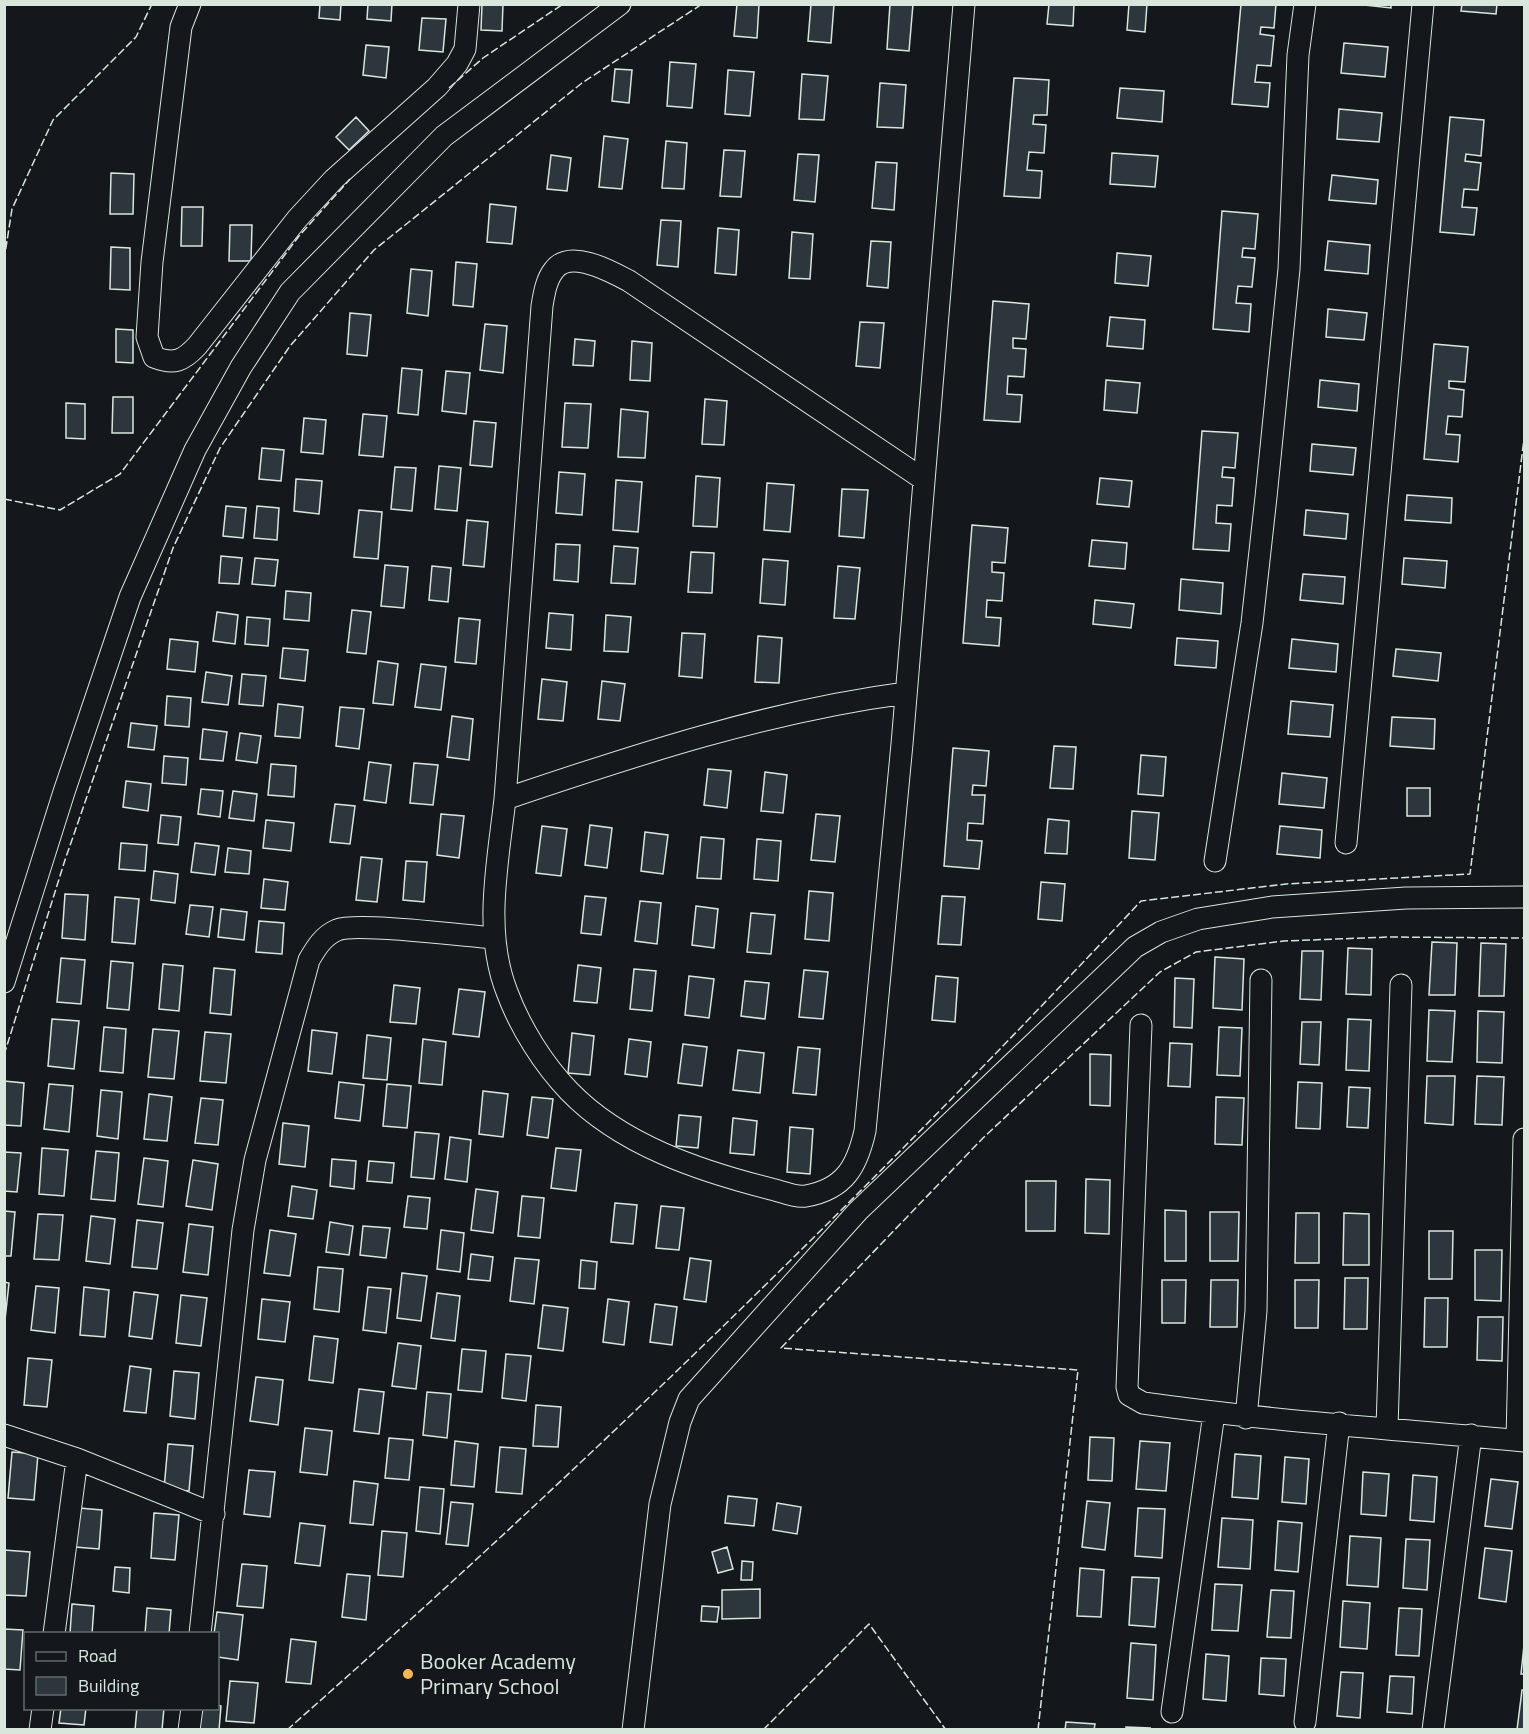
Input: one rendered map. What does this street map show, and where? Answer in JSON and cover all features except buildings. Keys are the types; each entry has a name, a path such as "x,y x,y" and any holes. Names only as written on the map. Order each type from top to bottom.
{"street":[{"path":"190,4 181,27 173,83 152,262 147,337 154,357 169,363 184,359 197,346 297,219 334,179 437,87 457,64 465,49 469,4"},
{"path":"4,982 64,792 130,597 195,450 241,367 290,292 444,136 620,4"},
{"path":"923,479 629,281 602,266 584,262 568,262 555,268 547,283 542,306 505,799 495,898 494,938 501,977 516,1015 544,1060 569,1091 605,1121 653,1148 715,1175 804,1197 838,1184 858,1161 865,1131 906,693 964,4"},
{"path":"1215,861 1252,623 1268,486 1289,269 1298,55 1305,4"},
{"path":"1346,843 1398,302 1423,4"},
{"path":"505,799 611,763 839,702 906,693"},
{"path":"633,1730 660,1504 680,1422 689,1399 858,1211 1056,1020 1135,947 1161,932 1198,919 1272,907 1316,904 1406,898 1524,897"},
{"path":"200,1632 243,1230 255,1160 309,960 319,943 337,930 372,928 494,938"},
{"path":"1246,1418 1256,1311 1261,980"},
{"path":"1387,1428 1401,985"},
{"path":"1141,1025 1126,1387 1129,1395 1143,1403 1246,1418 1339,1423 1521,1441 1524,1139"},
{"path":"1172,1712 1214,1413"},
{"path":"1305,1722 1339,1423"},
{"path":"4,1435 77,1459 214,1514"},
{"path":"1433,1730 1471,1435"},
{"path":"54,1632 77,1459"},
{"path":"40,1730 43,1710"},
{"path":"189,1730 192,1710"}],"fence":[{"path":"4,260 12,209 53,120 136,37 152,4"},
{"path":"449,88 483,58 563,4"},
{"path":"4,1055 65,860 173,548 220,448 290,346 374,250 582,83 702,4"},
{"path":"4,499 60,510 120,474 299,236 350,179"},
{"path":"287,1730 508,1530 724,1326 935,1116 1141,901 1286,884 1470,874 1524,439"},
{"path":"1038,1730 1078,1370 781,1348 983,1138 1160,972 1196,952 1284,941 1390,937 1524,938"},
{"path":"763,1730 869,1624 946,1730"}],"place":[{"name":"Booker Academy Primary School","path":"408,1674"}]}
